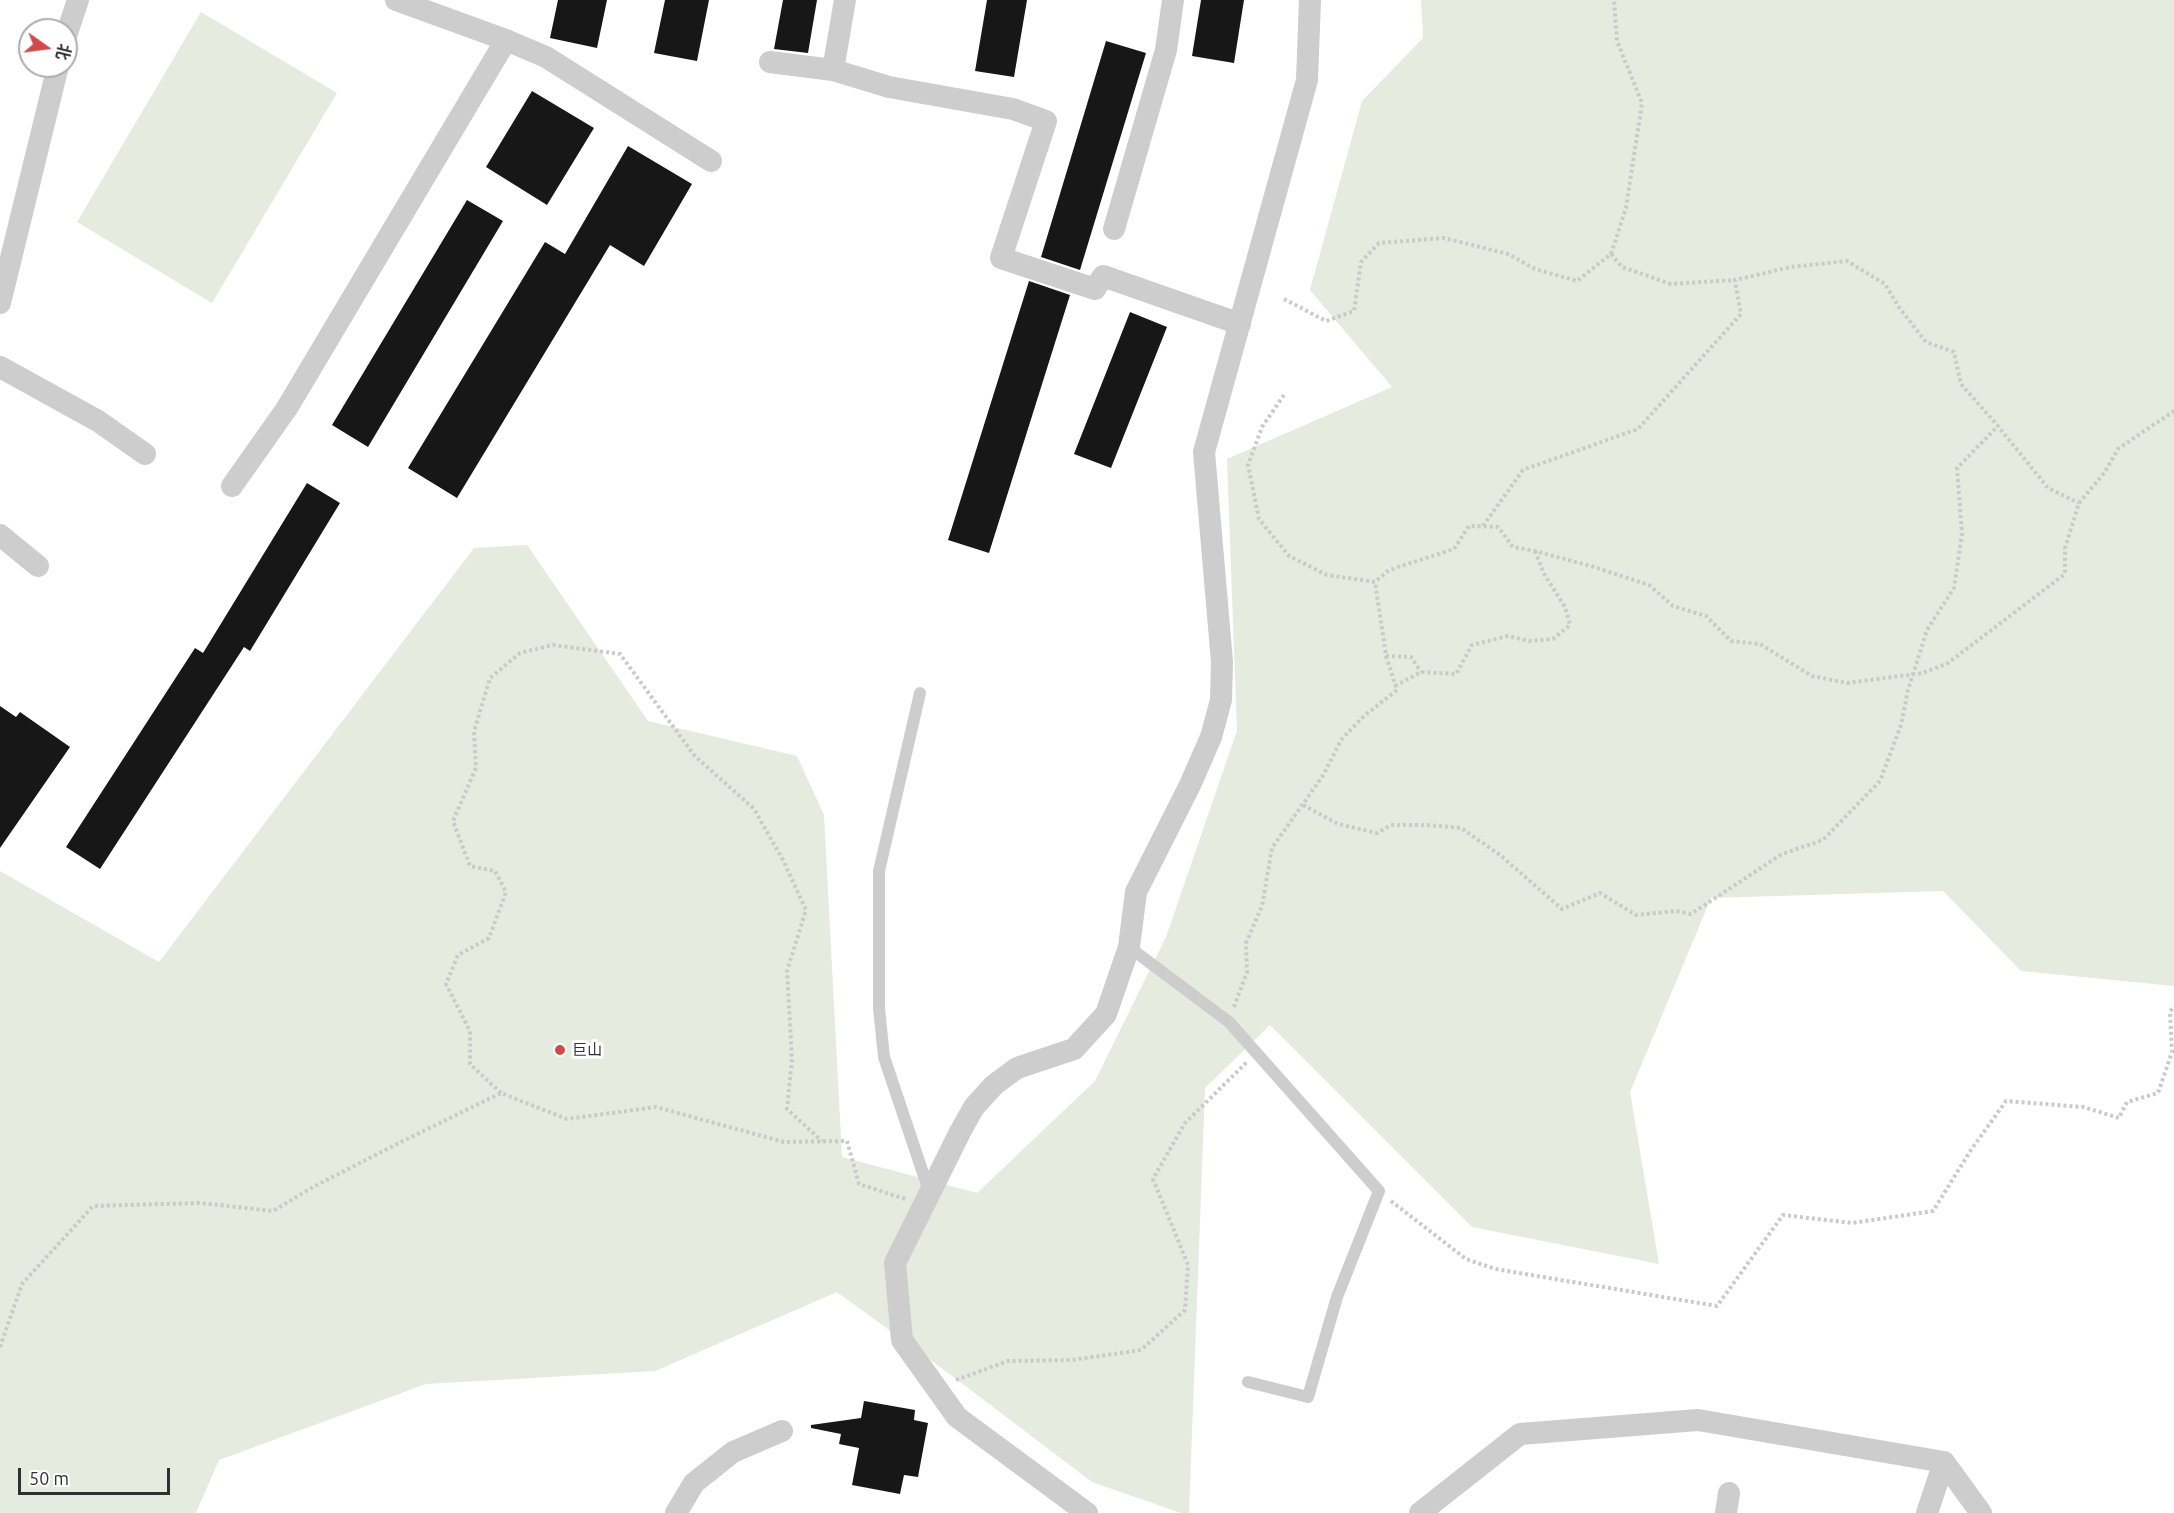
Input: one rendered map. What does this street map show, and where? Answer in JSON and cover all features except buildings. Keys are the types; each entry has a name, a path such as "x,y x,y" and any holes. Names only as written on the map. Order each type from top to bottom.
{"street":[{"path":"72,18 78,0"},
{"path":"396,0 546,57 711,160"},
{"path":"832,70 845,0"},
{"path":"1114,230 1166,50 1173,0"},
{"path":"1086,1513 957,1417 902,1340 895,1263 926,1198 975,1107 994,1084 1017,1068 1074,1049 1106,1014 1129,947 1136,891 1211,737 1221,700 1221,662 1204,452 1307,80 1310,0"},
{"path":"232,486 287,408 506,40"},
{"path":"770,62 832,70 890,87 1013,109 1046,121 1001,258 1095,289 1103,276 1240,324"},
{"path":"0,303 55,78"},
{"path":"0,368 98,421 146,454"},
{"path":"0,536 38,566"},
{"path":"1420,1513 1520,1434 1698,1420 1944,1462 1982,1513"},
{"path":"676,1513 694,1484 733,1452 782,1431"},
{"path":"1927,1513 1944,1462"}],"lane":[{"path":"920,693 879,871 879,1008 884,1057 926,1198"},
{"path":"1129,947 1229,1022 1378,1191 1337,1297 1308,1397 1248,1382"}],"path":[{"path":"1284,298 1326,321 1354,311 1361,262 1379,243 1444,238 1508,254 1535,269 1577,281 1611,254 1626,208 1642,103 1617,41 1614,0"},
{"path":"1611,254 1622,267 1671,284 1735,280 1791,267 1847,261 1885,284 1898,306 1926,342 1954,352 1961,384 2048,488 2079,502"},
{"path":"1483,526 1523,470 1638,429 1742,314 1735,280"},
{"path":"1284,395 1262,427 1248,465 1259,519 1289,556 1327,575 1375,582 1389,570 1454,549 1468,526 1498,527 1513,547 1535,550 1649,585 1673,606 1706,616 1731,641 1760,644 1812,676 1847,683 1923,673 1948,663 2065,574 2065,548 2079,502 2105,472 2118,448 2174,411"},
{"path":"1303,805 1338,824 1377,833 1391,825 1461,828 1500,855 1562,909 1600,893 1636,915 1676,911 1691,914 1782,854 1823,840 1880,781 1901,725 1908,690 1927,630 1954,588 1962,534 1957,468 1998,426"},
{"path":"1395,686 1421,672 1456,674 1472,645 1508,636 1529,641 1553,639 1570,624 1565,607 1544,574 1535,550"},
{"path":"1229,1022 1247,972 1246,944 1262,906 1272,848 1324,774 1341,740 1364,716 1396,690 1386,656 1375,582"},
{"path":"822,1141 787,1109 792,1059 787,971 806,910 783,860 754,809 710,772 694,755 620,654 553,645 520,653 490,678 474,732 476,768 453,821 470,866 495,871 506,892 489,938 458,955 446,984 470,1031 470,1064 501,1093 567,1119 656,1107 784,1142 847,1141 859,1184 926,1198"},
{"path":"1386,656 1411,657 1421,672"},
{"path":"1378,1191 1466,1259 1495,1269 1717,1306 1783,1215 1852,1223 1933,1210 1971,1150 2006,1101 2083,1107 2119,1118 2127,1102 2158,1093 2172,1052 2170,1011 2174,1007"},
{"path":"936,1388 1008,1361 1072,1360 1141,1350 1185,1310 1188,1265 1153,1179 1185,1123 1256,1053"},
{"path":"0,1347 22,1284 93,1206 200,1203 273,1211 399,1143 501,1093"}],"shaded area":[{"path":"1421,0 2174,0 2174,986 2021,971 1943,891 1711,898 1630,1092 1659,1264 1472,1227 1270,1025 1205,1088 1189,1513 1181,1513 1092,1482 837,1292 655,1371 426,1384 219,1460 196,1513 0,1513 0,871 159,962 474,548 527,545 648,721 797,756 824,815 842,1157 977,1193 1095,1081 1166,937 1237,731 1227,459 1392,387 1310,290 1362,101 1423,38"},
{"path":"201,12 337,93 212,303 77,222"}],"place":[{"name":"巨山","path":"560,1050"}]}
